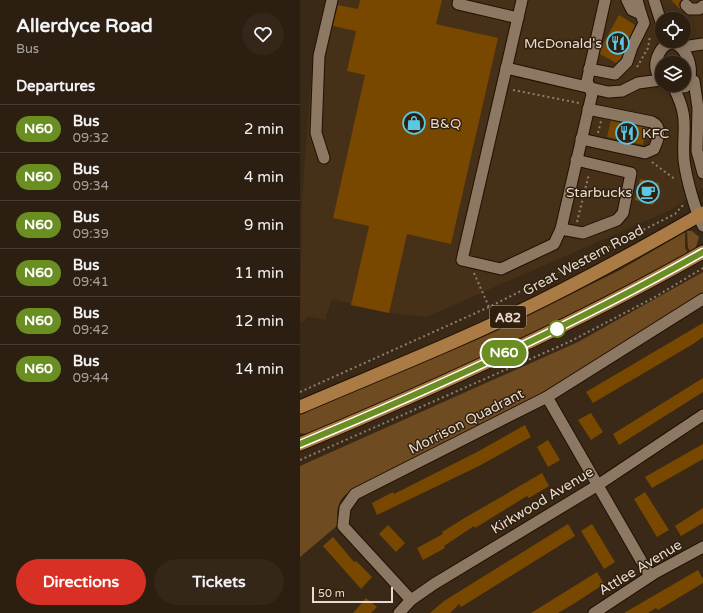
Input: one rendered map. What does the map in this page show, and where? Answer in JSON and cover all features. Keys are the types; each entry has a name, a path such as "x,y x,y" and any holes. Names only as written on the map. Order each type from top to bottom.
{"main road":[{"name":"Great Western Road","path":"305,404 454,342 605,268 701,218"},
{"name":"A82","path":"301,444 572,322 703,252"}],"street":[{"path":"324,158 316,133 319,56 332,0"},
{"path":"459,0 458,4 518,18"},
{"path":"522,0 462,260 501,269 554,244 561,229 581,139 584,106 592,94 587,81 605,0"},
{"path":"627,0 632,10 641,14"},
{"path":"589,69 615,74 627,62 632,47 644,23 637,0"},
{"path":"654,0 658,12"},
{"path":"686,5 690,9 699,9 703,6"},
{"path":"691,44 703,44"},
{"path":"688,48 697,54 700,60 700,71 691,83"},
{"path":"506,68 608,92 622,91 638,82 655,63"},
{"path":"694,81 698,108 697,151 703,173"},
{"path":"638,82 655,83"},
{"path":"671,92 684,114 685,169 701,218"},
{"path":"581,139 645,153 654,150 659,134 656,124 652,122 584,106"},
{"path":"561,229 583,233 605,226 621,217 631,173 576,160"},
{"name":"Morrison Quadrant","path":"411,600 344,526 345,508 355,494 547,398 703,299"},
{"path":"547,398 650,576"},
{"name":"Kirkwood Avenue","path":"399,613 411,600 476,557 598,485 703,415"},
{"name":"Attlee Avenue","path":"594,613 650,576 703,547"}],"path":[{"path":"502,88 584,106"},
{"path":"300,392 489,307 675,214 684,204 685,198"},
{"path":"474,275 489,307"}],"shaded area":[{"path":"325,0 703,0 703,188 673,209 426,317 389,313 332,299 325,320 307,316 303,322 300,321 302,200 313,52"},
{"path":"687,231 692,231 699,237 696,247 690,251 688,248"},
{"path":"685,232 685,248 688,253 642,279 501,350 307,434 300,433 300,414 519,320 620,270"},
{"path":"703,272 703,298 560,385 345,495 340,501 338,508 338,525 300,557 300,466 578,342"}],"building":[{"path":"360,0 442,0 436,24 498,38 451,244 407,234 389,313 351,305 369,226 333,218 365,75 347,71 356,31 333,26 338,5 358,9"},
{"path":"671,0 681,0 679,4 681,10"},
{"name":"McDonald's","path":"619,15 635,25 621,58 616,63 600,54 602,46"},
{"name":"KFC","path":"611,121 647,128 643,145 607,137"},
{"name":"Starbucks","path":"640,179 659,183 659,195 653,205 635,200"},
{"path":"703,323 703,337 593,403 586,392"},
{"path":"703,378 703,392 619,445 613,434"},
{"path":"591,413 603,432 591,440 578,420"},
{"path":"525,425 531,437 479,466 377,515 372,503 393,492 394,494 479,451"},
{"path":"548,440 560,460 548,467 537,447"},
{"path":"703,444 703,459 652,488 645,477"},
{"path":"542,473 549,486 529,498 527,496 475,528 474,526 444,546 445,548 423,560 417,548 443,534 442,532 463,519"},
{"path":"645,492 669,530 657,537 634,499"},
{"path":"703,508 703,523 681,536 675,526"},
{"path":"568,524 575,536 461,607 459,604 450,613 430,613 444,601"},
{"path":"592,524 615,562 604,569 581,531"},
{"path":"388,525 405,543 396,552 379,534"},
{"path":"333,537 354,562 356,561 372,577 361,589 323,546"},
{"path":"698,570 703,579 703,583 658,610 656,608 648,613 624,613"},
{"path":"597,572 604,584 575,603 558,613 531,613"},
{"path":"366,598 377,607 371,613 353,613"}],"bus line":[{"name":"N60","path":"300,444 446,380 572,322 703,252"}],"place":[{"name":"McDonald's","path":"618,43"},
{"name":"B&Q","path":"414,123"},
{"name":"KFC","path":"627,133"},
{"name":"Starbucks","path":"648,192"}]}
